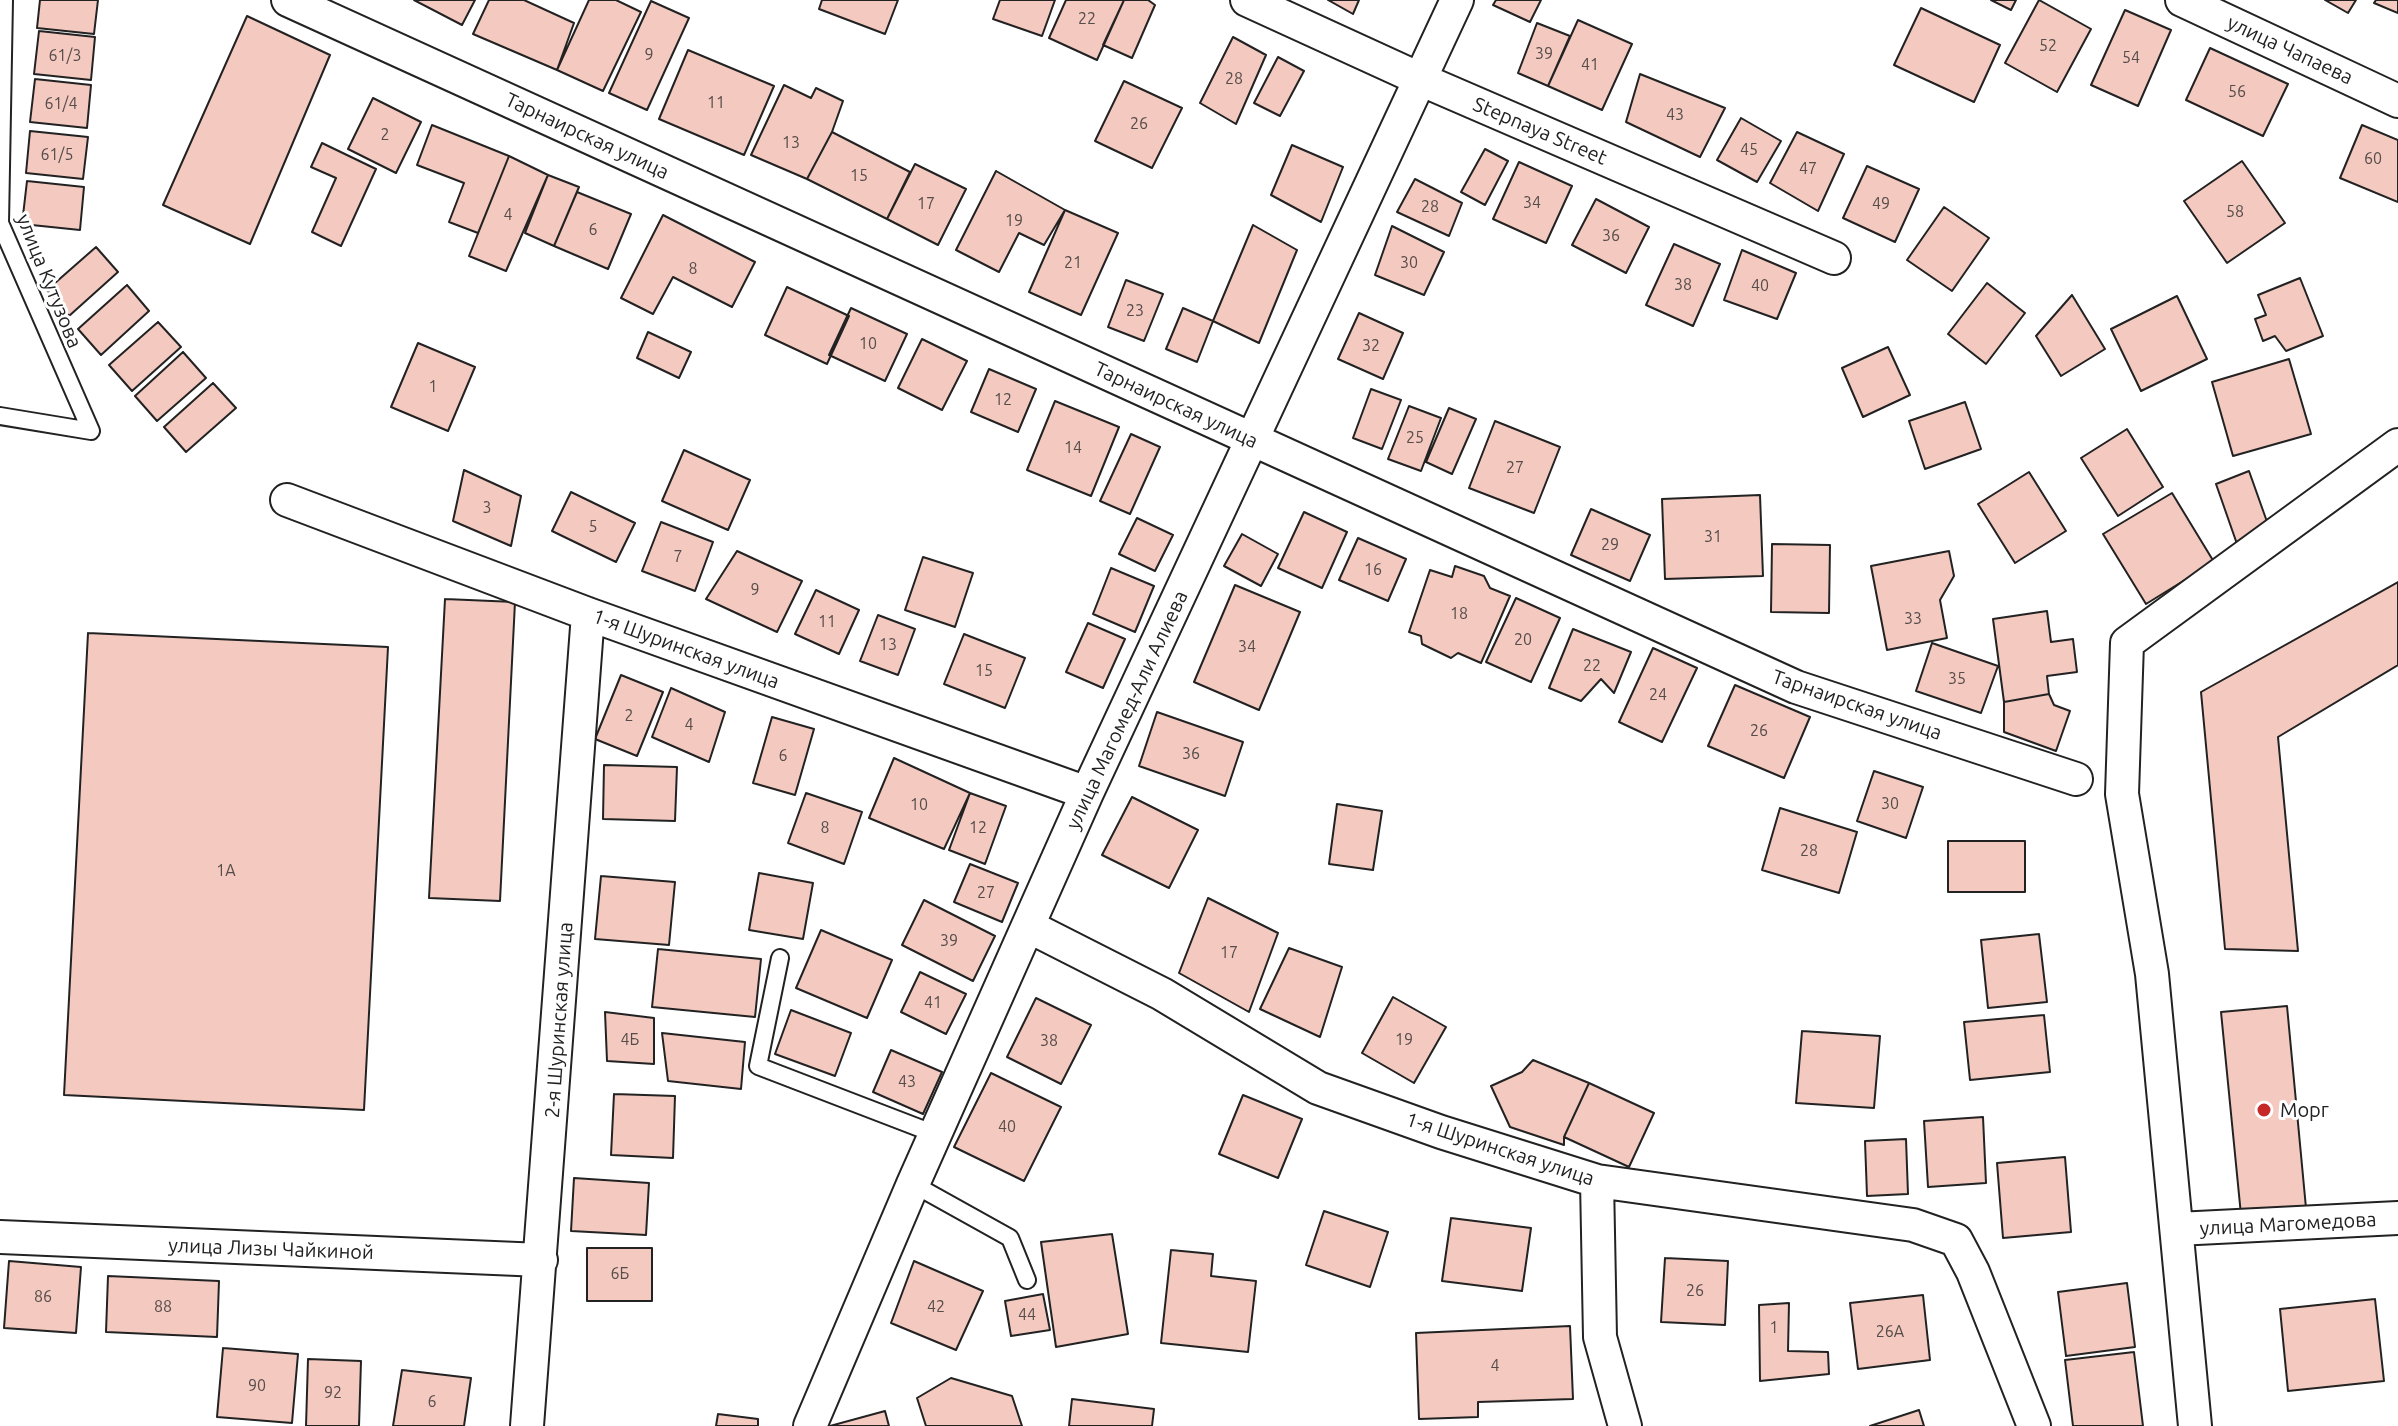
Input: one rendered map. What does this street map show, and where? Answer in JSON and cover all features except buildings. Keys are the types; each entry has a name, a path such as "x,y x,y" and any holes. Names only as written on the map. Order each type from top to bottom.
{"street":[{"name":"Тарнаирская улица","path":"288,0 1796,687 2076,779"},
{"name":"Stepnaya Street","path":"1247,0 1422,80 1834,258"},
{"name":"улица Магомед-Али Алиева","path":"810,1426 913,1184 1087,793 1457,0"},
{"name":"улица Чапаева","path":"2182,0 2398,101"},
{"path":"2195,1426 2152,974 2122,794 2127,643 2398,445"},
{"name":"1-я Шуринская улица","path":"287,500 588,614 1087,793"},
{"name":"2-я Шуринская улица","path":"527,1426 588,614"},
{"name":"1-я Шуринская улица","path":"1028,926 1162,994 1318,1088 1441,1132 1597,1181 1913,1225 1956,1240 1973,1272 2034,1426"},
{"path":"1597,1181 1600,1337 1625,1426"},
{"name":"улица Магомедова","path":"2177,1229 2398,1218"},
{"name":"улица Лизы Чайкиной","path":"0,1237 541,1260"}],"lane":[{"name":"улица Кутузова","path":"0,416 91,431 0,223 4,0"},
{"path":"780,958 758,1066 935,1134"},
{"path":"913,1184 1010,1238 1027,1280"}],"place":[{"name":"Морг","path":"2264,1110"}]}
